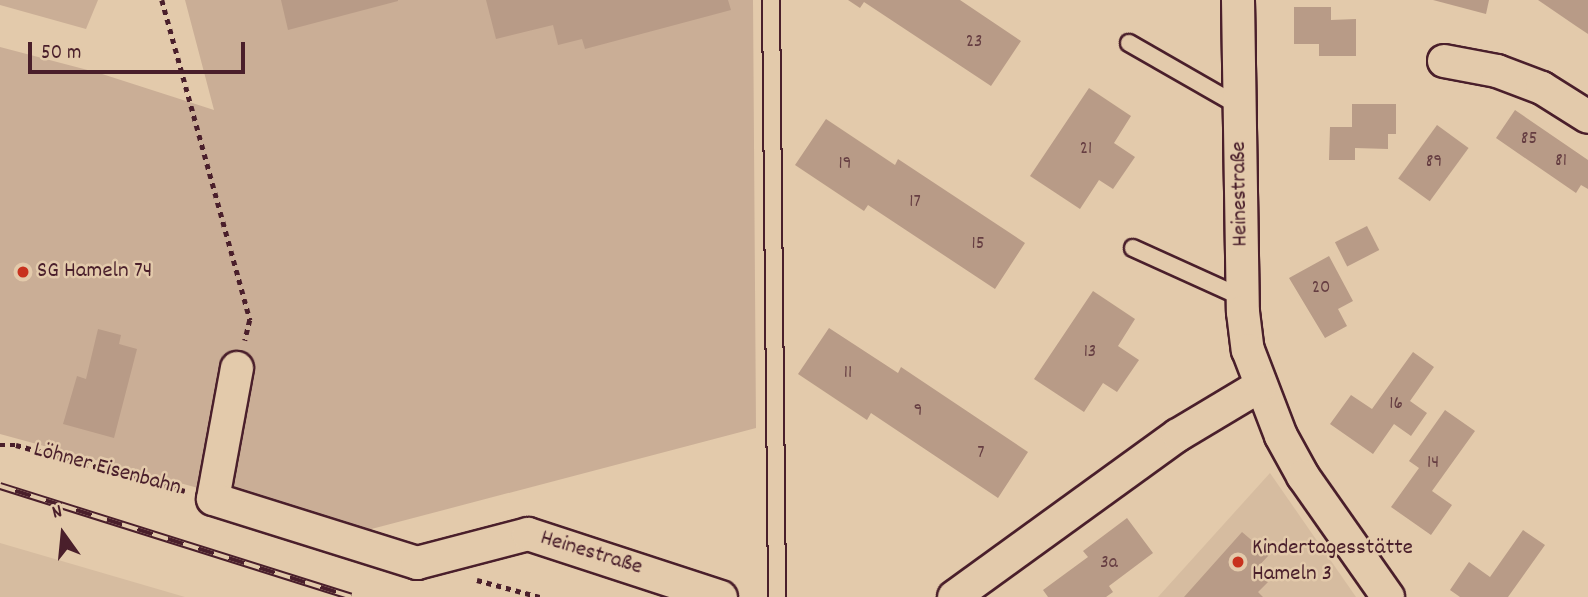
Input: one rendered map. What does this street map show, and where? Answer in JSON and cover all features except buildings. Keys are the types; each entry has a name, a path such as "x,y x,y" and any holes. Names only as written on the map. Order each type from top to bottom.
{"street":[{"name":"Heinestraße","path":"1238,0 1242,298 1248,350 1281,436 1303,476 1388,597"},
{"path":"1444,61 1497,71 1542,88 1588,117"},
{"name":"Löhner Eisenbahn","path":"237,368 212,499 417,564"},
{"path":"954,597 1178,435 1260,386"},
{"name":"Heinestraße","path":"417,564 528,534 721,597"}],"lane":[{"path":"771,0 777,597"},
{"path":"1129,43 1239,106"},
{"path":"1133,248 1242,298"}],"path":[{"path":"162,0 250,320 237,368"},
{"name":"Löhner Eisenbahn","path":"0,445 16,445 212,499"}],"shaded area":[{"path":"0,0 98,0 86,29 0,5"},
{"path":"185,0 753,0 756,428 360,532 0,434 0,47 99,73 214,110"},
{"path":"1270,473 1356,597 1158,597"},
{"path":"0,543 185,597 0,597"}],"railway":[{"path":"0,486 351,597"}],"place":[{"name":"SG Hameln 74","path":"23,272"},
{"name":"Kindertagesstätte Hameln 3","path":"1238,562"}]}
